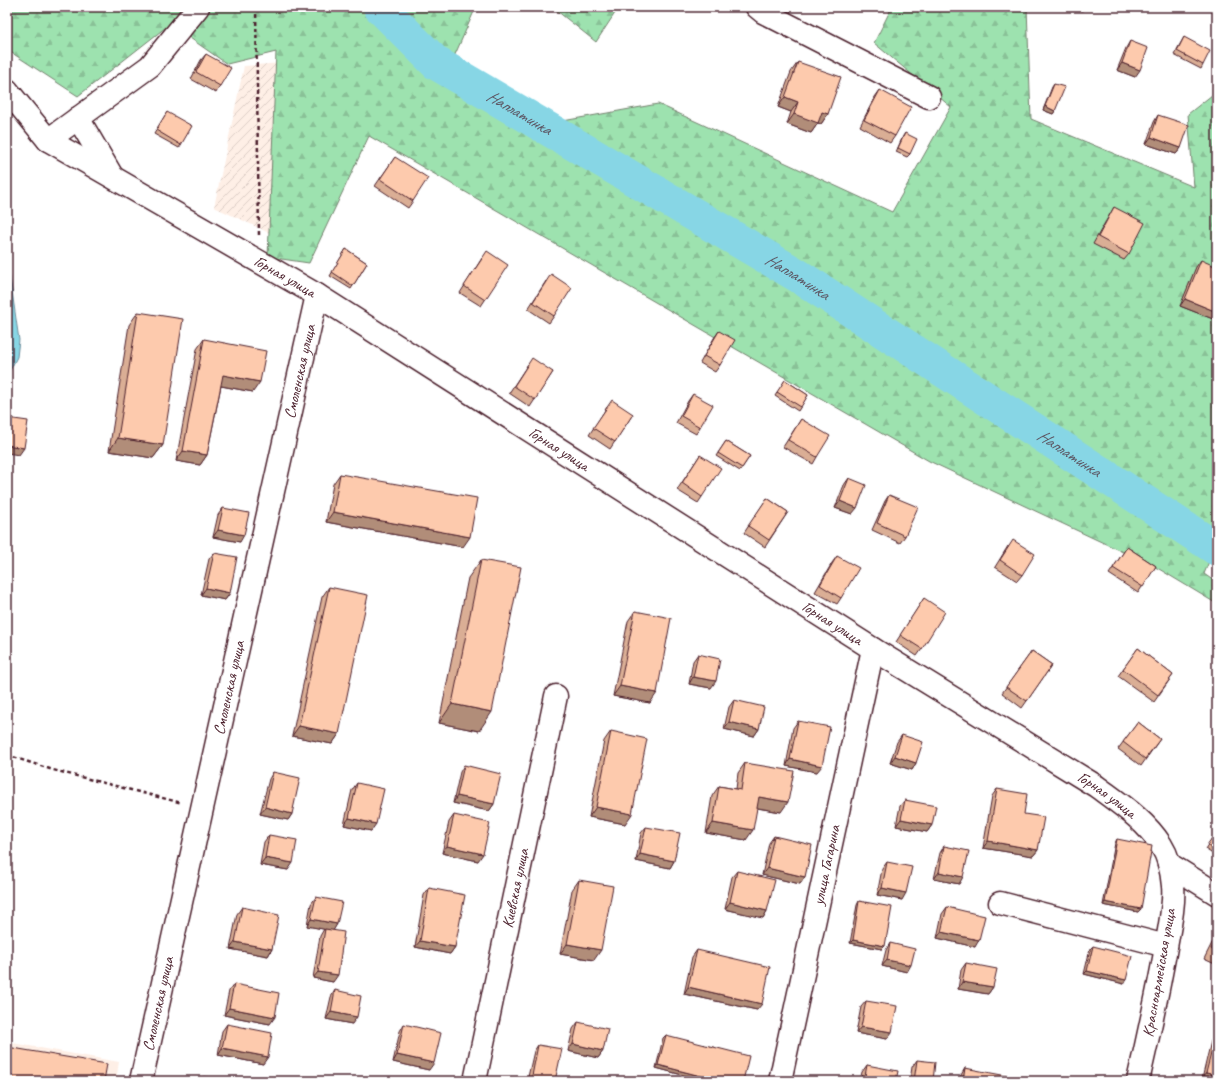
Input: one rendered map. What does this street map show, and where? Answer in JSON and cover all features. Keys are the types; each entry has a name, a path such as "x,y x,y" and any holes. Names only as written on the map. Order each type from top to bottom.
{"street":[{"path":"7,90 48,140 150,66 198,7"},
{"path":"757,7 763,12 928,98"},
{"path":"78,118 112,177"},
{"name":"Горная улица","path":"48,140 317,295 873,649 1096,786 1131,812 1150,831 1162,847 1169,864"},
{"name":"Смоленская улица","path":"141,1081 317,295"},
{"name":"улица Гагарина","path":"780,1081 873,649"},
{"name":"Киевская улица","path":"475,1081 556,696"},
{"path":"1169,864 1217,894"},
{"name":"Красноармейская улица","path":"1138,1081 1166,946 1172,907 1174,887 1169,864"},
{"path":"1000,903 1166,946"}],"path":[{"path":"256,7 259,262"},
{"path":"7,755 53,770 202,808"}],"shaded area":[{"path":"294,62 295,245 214,207 244,66"},
{"path":"7,1042 119,1062 116,1081 7,1081"}],"green space":[{"path":"7,7 476,7 454,57 557,122 658,104 892,212 951,107 874,43 892,7 1027,7 1031,119 1194,187 1188,114 1217,91 1217,541 1204,574 1217,583 1217,604 1159,569 929,461 369,136 309,263 268,257 276,52 227,64 170,24 78,96 9,51 7,45"},
{"path":"552,7 619,7 596,42"}],"water":[{"path":"7,270 10,277 19,340 17,357 7,376"}],"building":[{"path":"1184,37 1210,51 1203,65 1177,51"},
{"path":"1130,41 1148,48 1140,70 1122,63"},
{"path":"206,54 231,68 220,86 196,72"},
{"path":"798,62 841,77 828,114 822,112 818,123 794,114 798,102 785,97"},
{"path":"1054,84 1065,87 1055,111 1045,106"},
{"path":"880,90 911,107 895,136 864,120"},
{"path":"167,112 192,126 181,145 156,130"},
{"path":"1158,115 1189,125 1181,148 1151,137"},
{"path":"905,133 917,139 910,154 898,148"},
{"path":"395,157 428,178 413,201 380,179"},
{"path":"1114,207 1145,223 1129,254 1098,237"},
{"path":"346,249 367,263 353,286 332,272"},
{"path":"487,251 508,265 485,300 464,286"},
{"path":"1201,260 1217,267 1217,312 1185,299"},
{"path":"551,274 572,288 554,316 533,302"},
{"path":"138,312 183,319 163,445 118,438"},
{"path":"719,331 735,340 720,365 704,356"},
{"path":"204,339 266,351 260,382 223,375 207,455 183,451"},
{"path":"532,358 553,372 535,400 514,386"},
{"path":"785,380 808,395 801,407 777,392"},
{"path":"693,394 713,405 700,427 681,416"},
{"path":"612,400 633,414 615,442 593,428"},
{"path":"7,418 28,421 24,448 7,445"},
{"path":"801,419 830,436 817,457 788,440"},
{"path":"726,441 750,456 742,468 718,453"},
{"path":"700,455 721,468 702,497 682,483"},
{"path":"340,474 477,498 470,537 333,512"},
{"path":"849,478 866,485 857,508 840,501"},
{"path":"889,495 918,507 905,536 877,523"},
{"path":"767,498 788,512 769,540 748,526"},
{"path":"223,508 249,513 244,535 218,530"},
{"path":"1013,540 1035,554 1022,575 1000,560"},
{"path":"1127,547 1156,566 1143,587 1113,568"},
{"path":"214,553 237,557 230,593 206,588"},
{"path":"837,556 859,568 841,598 820,585"},
{"path":"481,560 521,567 492,712 452,704"},
{"path":"329,587 368,595 339,734 299,726"},
{"path":"924,598 945,612 922,649 900,635"},
{"path":"635,611 671,618 657,693 620,686"},
{"path":"1138,648 1173,675 1158,695 1123,669"},
{"path":"1032,651 1052,665 1027,701 1006,687"},
{"path":"698,654 720,659 716,681 693,677"},
{"path":"734,700 764,707 759,729 729,722"},
{"path":"798,721 830,727 822,766 790,759"},
{"path":"1138,722 1160,739 1145,759 1123,742"},
{"path":"611,731 647,739 632,814 596,807"},
{"path":"902,735 923,742 916,763 895,756"},
{"path":"745,763 794,771 788,802 759,797 753,830 713,823 719,786 741,790"},
{"path":"464,765 501,774 494,804 457,796"},
{"path":"273,772 300,778 292,814 265,807"},
{"path":"357,783 384,789 376,824 349,818"},
{"path":"997,789 1027,794 1024,814 1044,817 1038,850 988,841"},
{"path":"905,800 936,806 932,825 901,819"},
{"path":"454,815 490,823 483,854 447,846"},
{"path":"646,827 680,833 674,861 640,854"},
{"path":"1217,831 1217,852 1207,845"},
{"path":"269,835 297,840 293,863 265,858"},
{"path":"774,836 812,845 805,877 767,868"},
{"path":"1117,839 1152,846 1141,909 1105,902"},
{"path":"944,846 969,851 963,877 939,872"},
{"path":"887,862 912,867 906,893 882,888"},
{"path":"737,871 775,880 767,911 730,902"},
{"path":"579,880 613,886 601,950 567,944"},
{"path":"429,888 465,895 455,947 420,941"},
{"path":"316,897 342,902 337,924 311,919"},
{"path":"859,901 892,907 885,946 853,940"},
{"path":"242,907 279,915 272,949 235,942"},
{"path":"947,907 985,916 979,940 941,932"},
{"path":"325,929 344,932 338,975 318,972"},
{"path":"1217,937 1217,952 1211,949"},
{"path":"890,943 915,949 911,965 887,960"},
{"path":"1093,946 1132,956 1126,980 1087,971"},
{"path":"697,950 770,967 762,1004 688,987"},
{"path":"966,963 997,969 993,987 962,982"},
{"path":"234,984 279,993 275,1017 229,1008"},
{"path":"335,990 361,996 357,1017 331,1012"},
{"path":"866,1001 897,1006 892,1032 861,1027"},
{"path":"578,1022 608,1029 603,1051 573,1044"},
{"path":"227,1024 272,1033 268,1057 222,1048"},
{"path":"404,1024 441,1033 434,1063 397,1055"},
{"path":"1217,1034 1217,1075 1206,1073"},
{"path":"666,1035 749,1056 743,1081 720,1081 658,1065"},
{"path":"538,1045 562,1049 555,1081 531,1081"},
{"path":"7,1047 107,1064 104,1081 7,1081"},
{"path":"917,1060 935,1062 933,1081 914,1081"},
{"path":"867,1065 898,1071 896,1081 864,1081"},
{"path":"965,1068 1007,1076 1006,1081 963,1081"},
{"path":"203,1077 227,1079 227,1081 203,1081"},
{"path":"1092,1077 1113,1081 1091,1081"}],"waterway":[{"name":"Наплатинка","path":"380,7 436,63 797,275 1217,549"}]}
